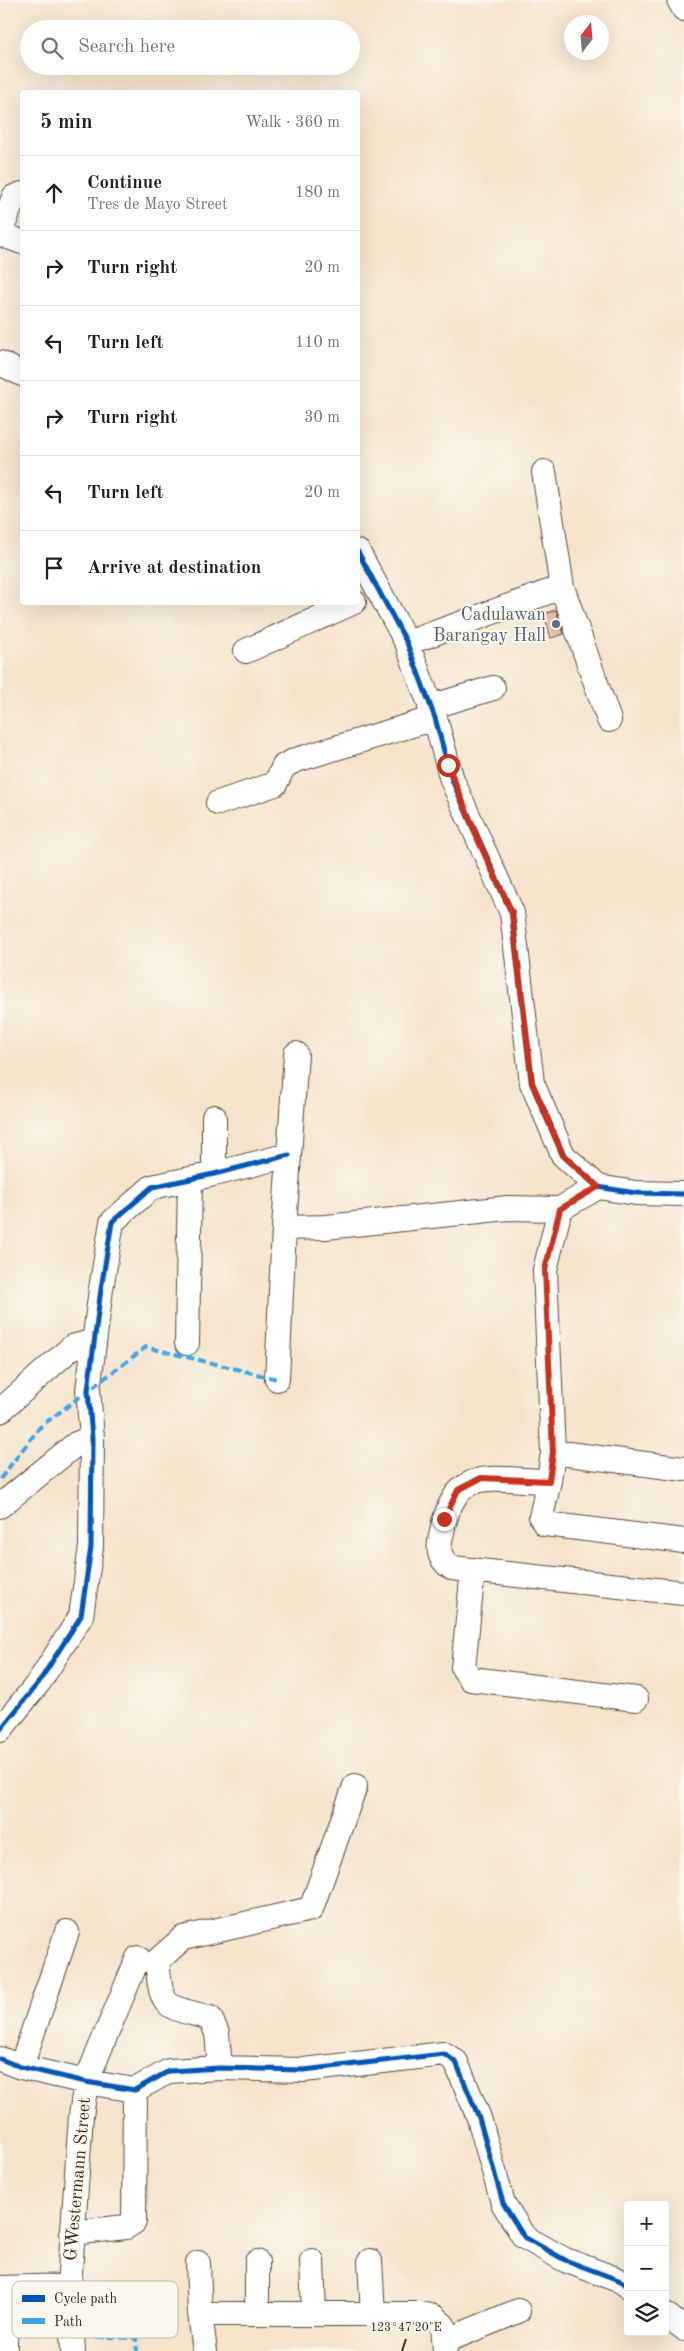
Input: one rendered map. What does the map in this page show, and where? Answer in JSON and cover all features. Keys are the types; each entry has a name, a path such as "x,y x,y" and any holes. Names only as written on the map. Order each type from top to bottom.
{"street":[{"path":"679,0 684,9"},
{"path":"20,195 14,198 0,234 20,241"},
{"path":"0,363 20,373"},
{"path":"544,472 562,587 609,720"},
{"path":"360,556 407,643 433,712 452,780 512,913 532,1083 563,1155 598,1187 636,1193 684,1194"},
{"path":"407,643 562,587"},
{"path":"360,600 379,591"},
{"path":"246,651 349,605"},
{"path":"218,802 275,784 284,766 296,760 433,712 493,688"},
{"path":"277,1379 284,1228 296,1054"},
{"path":"214,1117 214,1174"},
{"path":"0,1730 39,1682 81,1616 91,1547 92,1438 88,1390 112,1222 152,1187 289,1155"},
{"path":"187,1343 190,1179"},
{"path":"284,1228 326,1227 508,1208 560,1209 598,1187"},
{"path":"560,1209 545,1270 553,1452 541,1517 545,1524 684,1541"},
{"path":"0,1411 72,1347 94,1341"},
{"path":"0,1506 76,1444 92,1438"},
{"path":"553,1452 684,1469"},
{"path":"549,1481 481,1478 458,1490 444,1519 438,1550 443,1562 452,1568 684,1594"},
{"path":"473,1570 462,1668 468,1677 471,1679 636,1699"},
{"path":"220,2068 217,2032 210,2018 172,2008 160,1995 156,1961 183,1938 311,1909 355,1786"},
{"path":"67,1932 10,2063 86,2082 135,2090 169,2071 220,2068 304,2070 444,2054 456,2062 479,2118 502,2203 524,2237 565,2260 624,2283"},
{"name":"GWestermann Street","path":"70,2281 81,2116 86,2082 138,1958"},
{"path":"72,2232 126,2227 134,2222 135,2090"},
{"path":"370,2261 373,2314"},
{"path":"257,2262 257,2314"},
{"path":"312,2262 314,2314"},
{"path":"198,2263 200,2314 205,2351"},
{"path":"2,2288 4,2351"},
{"path":"200,2314 420,2314 434,2317 443,2325 445,2346 518,2311"},
{"path":"669,2317 684,2329"},
{"name":"GWestermann Street","path":"72,2338 72,2351"}],"building":[{"name":"Cadulawan Barangay Hall","path":"556,610 564,634 551,638 544,614"}],"marked path":[{"path":"0,1479 40,1427 146,1347 277,1379"},
{"path":"136,2338 137,2351"}],"cycle path":[{"path":"360,556 407,643 435,718 452,780 512,913 532,1083 563,1155 598,1187 636,1193 684,1194"},
{"path":"0,1730 39,1682 81,1616 91,1547 92,1438 88,1390 112,1222 152,1187 289,1155"},
{"path":"0,2059 21,2067 86,2082 135,2090 169,2071 220,2068 304,2070 444,2054 456,2062 479,2118 503,2203 524,2237 565,2260 624,2283"}],"place":[{"name":"Cadulawan Barangay Hall","path":"556,624"}],"route":[{"path":"444,1519 458,1490 481,1478 549,1481 553,1452 545,1270 560,1209 598,1187 563,1155 532,1083 512,913 452,780 448,765"}]}
